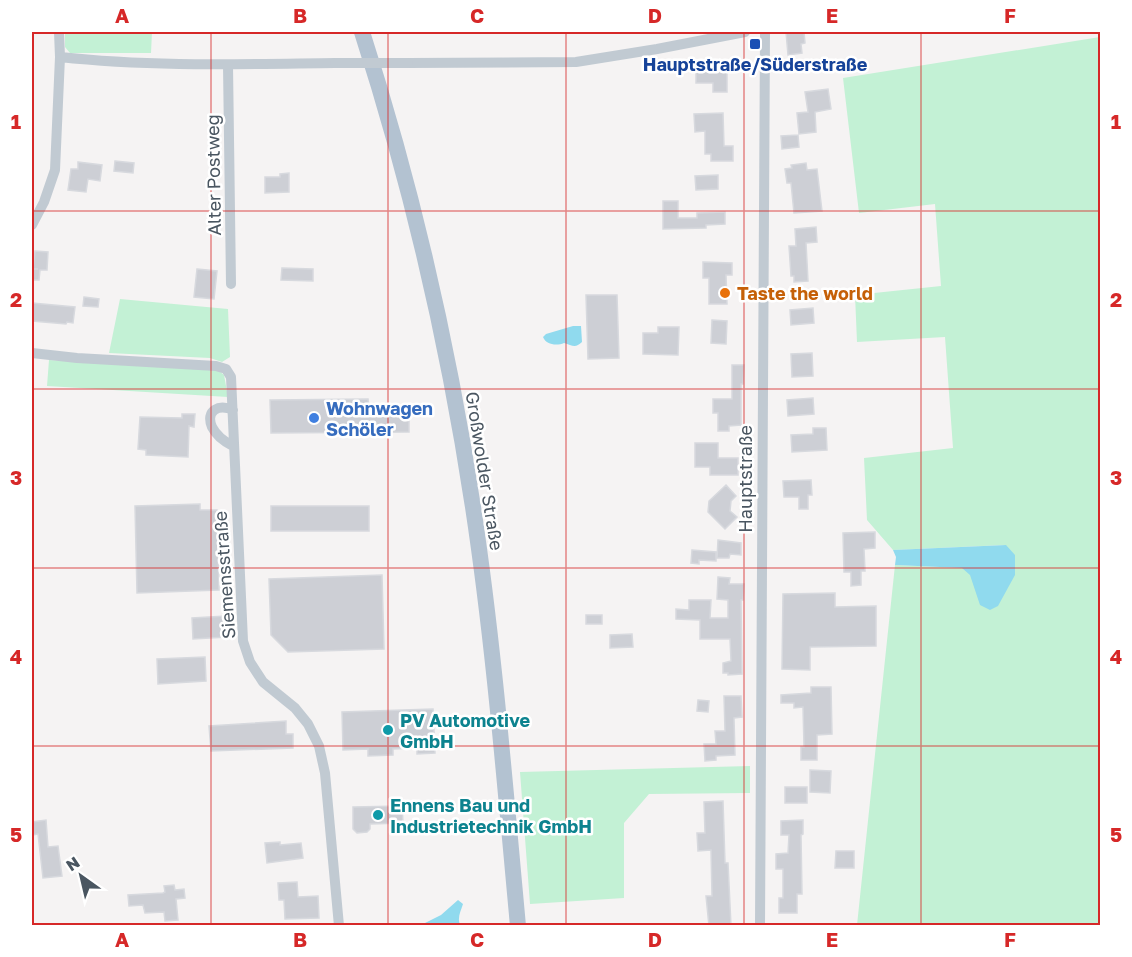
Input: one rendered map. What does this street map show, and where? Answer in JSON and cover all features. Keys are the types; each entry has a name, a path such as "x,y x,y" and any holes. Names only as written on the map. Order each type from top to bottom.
{"main road":[{"name":"Großwolder Straße","path":"362,32 400,163 431,285 457,414 488,617 518,926"}],"street":[{"path":"32,225 44,202 55,170 59,32"},
{"path":"60,57 99,62 228,65 576,62 745,32"},
{"name":"Hauptstraße","path":"760,926 765,32"},
{"name":"Alter Postweg","path":"228,65 231,284"},
{"name":"Siemensstraße","path":"32,353 216,366 226,369 231,377 243,641 250,662 263,682 295,708 308,724 319,746 325,773 339,926"},
{"path":"233,410 217,407 210,418 213,428 220,437 233,446"}],"green space":[{"path":"65,32 152,32 151,53 70,53 65,47"},
{"path":"1100,37 1100,925 857,925 895,565 962,568 1005,545 893,550 867,520 864,458 953,448 945,337 857,342 855,295 941,286 935,204 859,213 843,78"},
{"path":"120,299 228,309 230,357 222,362 210,358 109,353"},
{"path":"49,360 218,370 224,375 228,397 47,386"},
{"path":"750,766 750,793 649,794 624,823 624,898 530,904 520,772"}],"water":[{"path":"581,326 582,342 577,345 552,344 543,337 546,334"},
{"path":"1006,545 1015,555 1015,575 998,606 990,610 980,605 970,575 962,568 895,565 896,557 893,550"},
{"path":"458,900 463,904 459,917 460,925 421,925 441,915"}],"building":[{"path":"786,32 804,32 805,43 801,44 802,53 788,55"},
{"path":"692,62 701,62 701,71 727,72 727,92 713,92 713,83 696,83 696,72 693,72"},
{"path":"828,89 831,109 815,112 816,132 799,134 797,113 808,112 805,92"},
{"path":"723,113 724,146 733,146 733,161 711,161 711,154 705,154 705,131 695,132 694,114"},
{"path":"798,135 799,147 782,149 781,136"},
{"path":"115,161 134,163 133,173 114,171"},
{"path":"78,162 102,165 100,181 88,179 86,192 68,190 71,169 78,169"},
{"path":"806,163 807,170 817,169 822,211 794,213 791,183 787,183 785,169 792,168 791,165"},
{"path":"289,173 289,192 265,193 265,177 280,177 280,174"},
{"path":"718,175 718,189 696,190 695,176"},
{"path":"663,201 678,201 678,218 697,218 697,213 725,212 725,224 706,225 706,228 663,229"},
{"path":"816,227 817,242 806,243 808,281 794,282 794,276 791,276 789,246 796,246 795,229"},
{"path":"35,251 48,252 47,270 40,270 39,280 32,280"},
{"path":"703,262 732,263 732,275 726,275 727,304 709,304 709,278 703,278"},
{"path":"282,268 313,269 313,281 281,280"},
{"path":"197,269 217,271 214,299 194,297"},
{"path":"586,295 617,295 619,358 588,359"},
{"path":"84,297 99,299 98,307 83,306"},
{"path":"32,303 75,307 73,323 32,321"},
{"path":"813,308 814,323 791,325 790,310"},
{"path":"712,320 727,321 726,344 711,343"},
{"path":"658,327 679,327 678,355 643,354 643,333 658,333"},
{"path":"812,353 813,376 792,377 791,354"},
{"path":"732,365 744,365 743,384 741,384 741,425 729,426 729,431 718,431 718,413 713,413 713,399 732,399"},
{"path":"813,398 814,414 788,416 787,400"},
{"path":"368,399 369,407 409,407 409,432 271,433 270,400"},
{"path":"182,414 195,414 194,427 189,426 188,457 146,455 146,450 138,449 140,417 182,418"},
{"path":"813,428 826,428 827,450 792,452 791,435 813,434"},
{"path":"695,443 718,443 718,458 738,458 738,475 710,475 710,467 695,467"},
{"path":"811,480 812,495 808,495 808,509 799,509 799,497 784,497 783,481"},
{"path":"726,485 736,496 731,501 730,511 737,517 725,529 708,512 709,501"},
{"path":"200,504 200,510 217,510 219,590 137,593 135,506"},
{"path":"271,506 369,506 369,531 271,531"},
{"path":"875,532 875,548 864,549 865,571 861,571 861,585 851,586 851,572 844,572 843,533"},
{"path":"718,540 741,543 741,555 730,554 729,558 717,558"},
{"path":"692,550 716,552 716,561 699,560 699,564 691,563"},
{"path":"382,575 384,649 288,652 271,635 269,579"},
{"path":"718,577 730,578 729,584 744,584 743,600 741,600 742,674 723,673 723,663 731,661 730,639 700,639 700,620 676,619 676,609 689,610 689,600 711,600 710,618 728,618 728,600 717,599"},
{"path":"835,593 835,607 876,606 876,646 810,647 810,670 782,669 783,594"},
{"path":"586,615 602,615 602,624 586,624"},
{"path":"226,616 227,637 193,639 192,618"},
{"path":"632,634 633,647 610,648 610,635"},
{"path":"205,657 206,681 158,684 157,659"},
{"path":"811,687 831,687 832,734 817,735 817,760 801,760 801,747 804,747 803,707 794,708 794,703 781,703 781,695 811,693"},
{"path":"724,696 741,696 742,717 734,718 735,755 716,756 716,760 705,761 704,744 716,744 715,731 725,731"},
{"path":"698,700 709,701 708,712 697,711"},
{"name":"PV Automotive GmbH","path":"433,709 435,753 417,754 417,748 393,749 393,755 368,756 368,749 343,750 342,712"},
{"path":"286,721 286,734 293,734 293,748 211,751 209,726"},
{"path":"810,770 831,771 830,793 810,792"},
{"path":"785,787 807,787 807,803 785,803"},
{"path":"723,801 725,863 728,863 731,926 709,926 706,896 712,896 711,850 698,851 697,833 705,833 704,802"},
{"name":"Ennens Bau und Industrietechnik GmbH","path":"402,806 403,823 370,824 367,832 357,833 353,829 353,807"},
{"path":"46,820 48,847 58,846 62,876 43,878 38,834 32,835 32,822"},
{"path":"803,820 802,894 797,894 797,913 779,913 779,898 783,898 783,869 776,869 776,854 788,853 789,835 781,835 781,821"},
{"path":"280,842 280,845 301,843 303,858 267,863 265,843"},
{"path":"836,851 854,851 854,868 835,868"},
{"path":"297,882 298,897 318,896 319,918 285,919 284,900 279,900 278,883"},
{"path":"174,885 175,890 184,889 185,898 176,899 178,920 165,921 164,912 145,913 143,905 129,906 128,895 163,893 165,892 164,886"}],"place":[{"name":"Hauptstraße/Süderstraße","path":"755,44"},
{"name":"Taste the world","path":"725,293"},
{"name":"Wohnwagen Schöler","path":"314,418"},
{"name":"PV Automotive GmbH","path":"388,730"},
{"name":"Ennens Bau und Industrietechnik GmbH","path":"378,815"}]}
